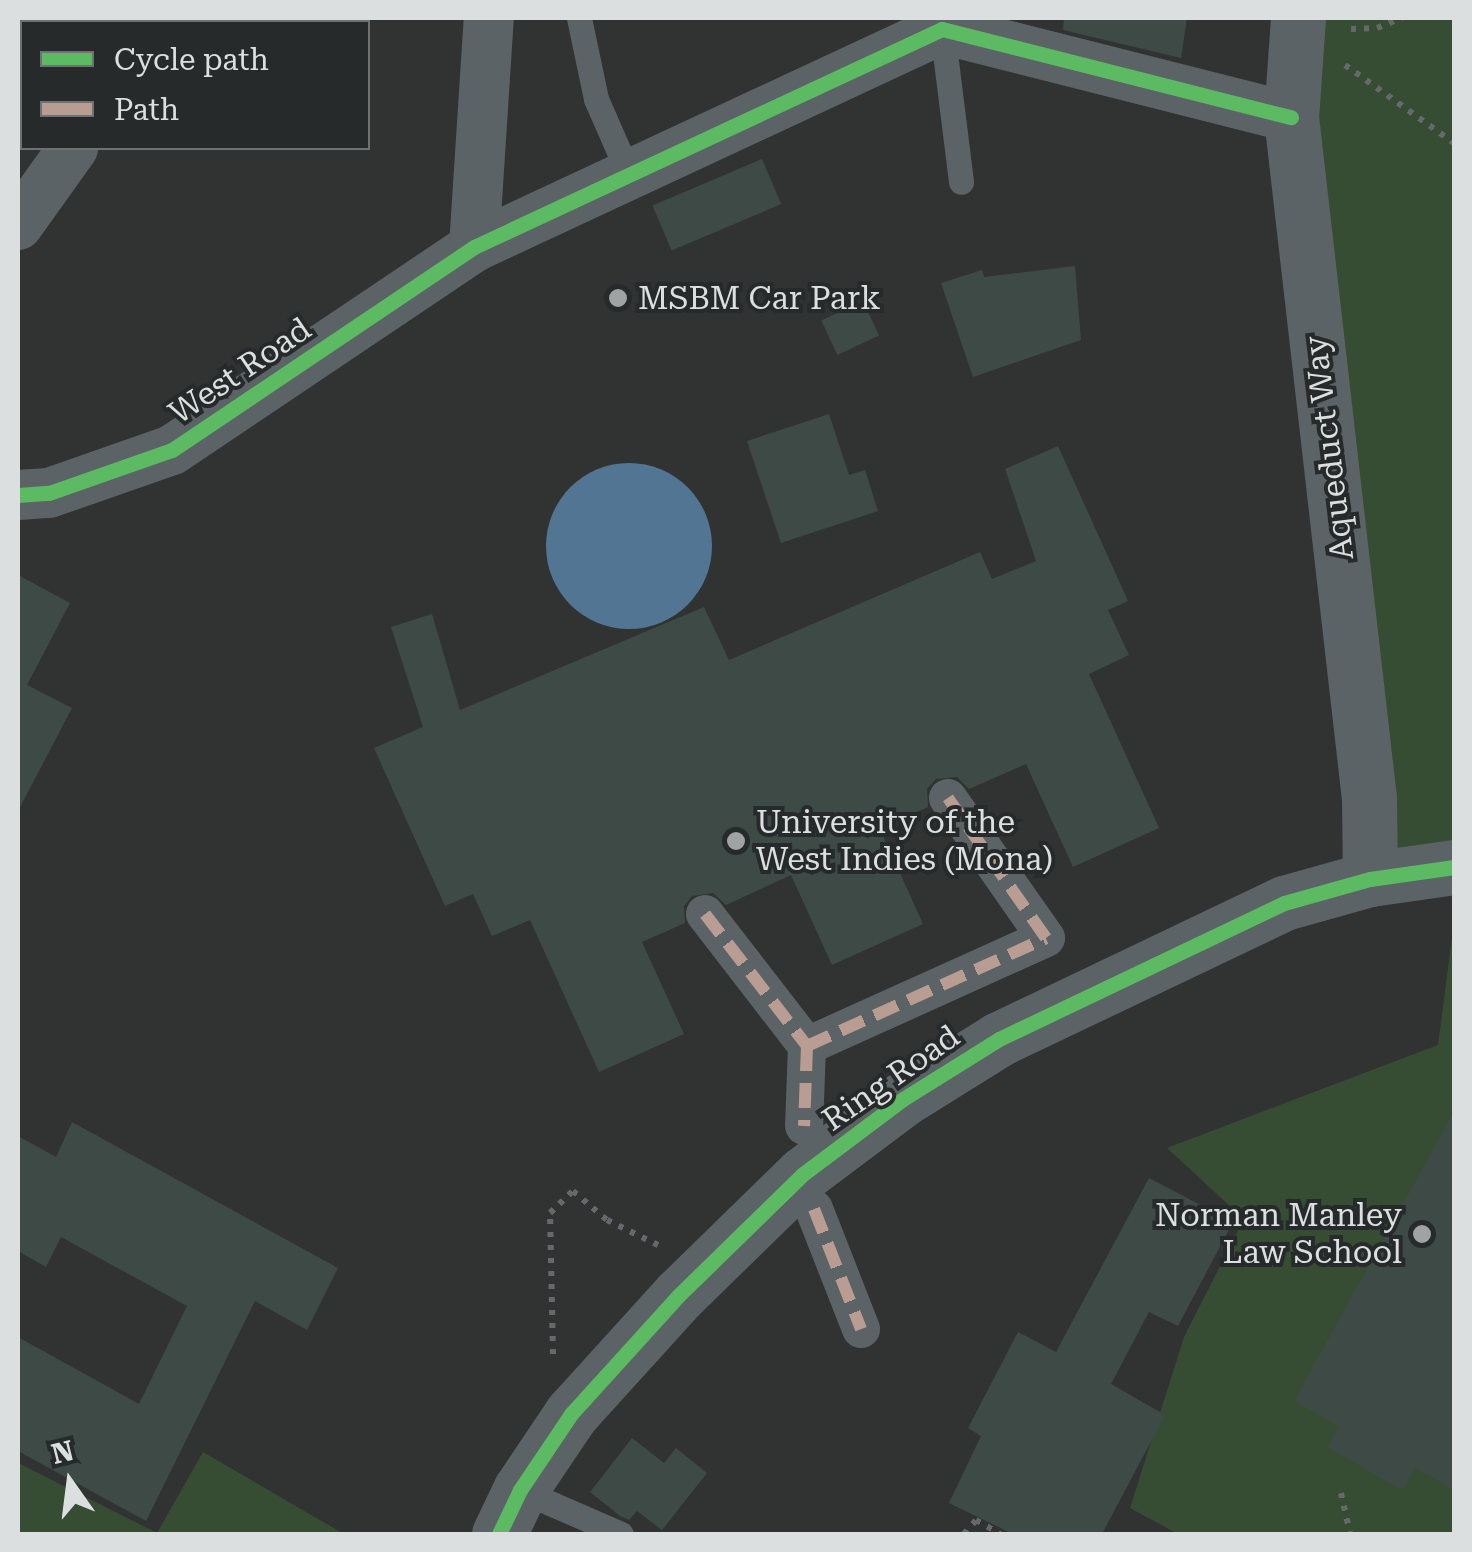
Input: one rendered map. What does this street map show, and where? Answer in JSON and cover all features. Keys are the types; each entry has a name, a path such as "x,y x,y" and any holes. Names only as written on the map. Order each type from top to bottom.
{"street":[{"path":"474,246 489,18"},
{"name":"Aqueduct Way","path":"1298,18 1291,117 1369,798 1370,879"},
{"path":"942,29 1291,117"},
{"name":"West Road","path":"18,495 49,493 172,450 474,246 627,170 942,29"},
{"path":"18,225 72,150"},
{"path":"807,1046 1046,938 948,798"},
{"name":"Ring Road","path":"510,1512 571,1414 679,1295 804,1174 903,1099 998,1039 1284,903 1370,879 1454,867"},
{"path":"706,914 807,1046 804,1126"},
{"path":"814,1208 861,1329"}],"lane":[{"path":"579,18 596,99 627,170"},
{"path":"942,29 961,182"},
{"path":"510,1512 621,1534"}],"path":[{"path":"1336,59 1454,143"},
{"path":"571,1414 551,1381 556,1305 550,1213 573,1191 607,1220 646,1234 667,1253"},
{"path":"1341,1493 1350,1534"},
{"path":"964,1534 976,1520 1000,1534"}],"green space":[{"path":"1315,18 1454,18 1454,845 1389,853 1312,64"},
{"path":"1454,922 1454,1534 1178,1534 1130,1508 1184,1337 1244,1219 1167,1148 1438,1045"},
{"path":"203,1452 344,1534 18,1534 18,1463 157,1533"}],"water":[{"path":"629,463 661,469 688,487 706,514 712,546 706,578 688,605 661,623 629,629 597,623 570,605 552,578 546,546 552,514 570,487 597,469"}],"building":[{"path":"1064,18 1187,18 1181,58 1063,30"},
{"path":"762,159 781,204 672,251 652,205"},
{"path":"1075,266 1081,340 973,377 941,283 982,270 984,277"},
{"path":"863,301 879,335 837,355 821,320"},
{"path":"829,414 849,475 865,470 878,511 781,543 747,441"},
{"path":"1058,446 1128,601 1108,610 1129,655 1089,674 1159,828 1073,867 1026,764 969,789 957,777 936,779 927,789 928,807 880,829 923,924 832,965 791,875 726,905 713,893 692,896 684,906 685,923 642,942 684,1034 599,1072 530,920 492,936 473,894 445,906 374,748 423,727 391,627 432,614 460,710 704,607 729,660 980,552 992,579 1036,561 1005,469"},
{"path":"18,575 70,603 27,685 72,708 18,811"},
{"path":"1454,1112 1454,1490 1415,1468 1402,1490 1327,1447 1339,1426 1294,1401"},
{"path":"72,1122 338,1268 307,1330 255,1301 146,1521 18,1451 18,1337 139,1404 187,1306 61,1237 46,1267 18,1251 18,1136 56,1157"},
{"path":"1149,1178 1233,1222 1178,1326 1149,1312 1111,1384 1165,1415 1102,1534 1013,1534 949,1503 981,1436 968,1428 1018,1332 1056,1352"},
{"path":"632,1438 664,1463 676,1448 707,1473 662,1530 637,1511 629,1520 620,1516 590,1492"}],"marked path":[{"path":"807,1046 1046,938 948,798"},
{"path":"705,914 807,1046 804,1126"},
{"path":"814,1209 861,1329"}],"cycle path":[{"path":"18,495 49,493 172,450 474,247 942,29 1291,117"},
{"path":"499,1534 520,1490 571,1414 679,1295 803,1174 903,1099 999,1039 1284,903 1370,879 1454,867"}],"place":[{"name":"MSBM Car Park","path":"618,298"},
{"name":"University of the West Indies (Mona)","path":"736,841"},
{"name":"Norman Manley Law School","path":"1422,1234"}]}
